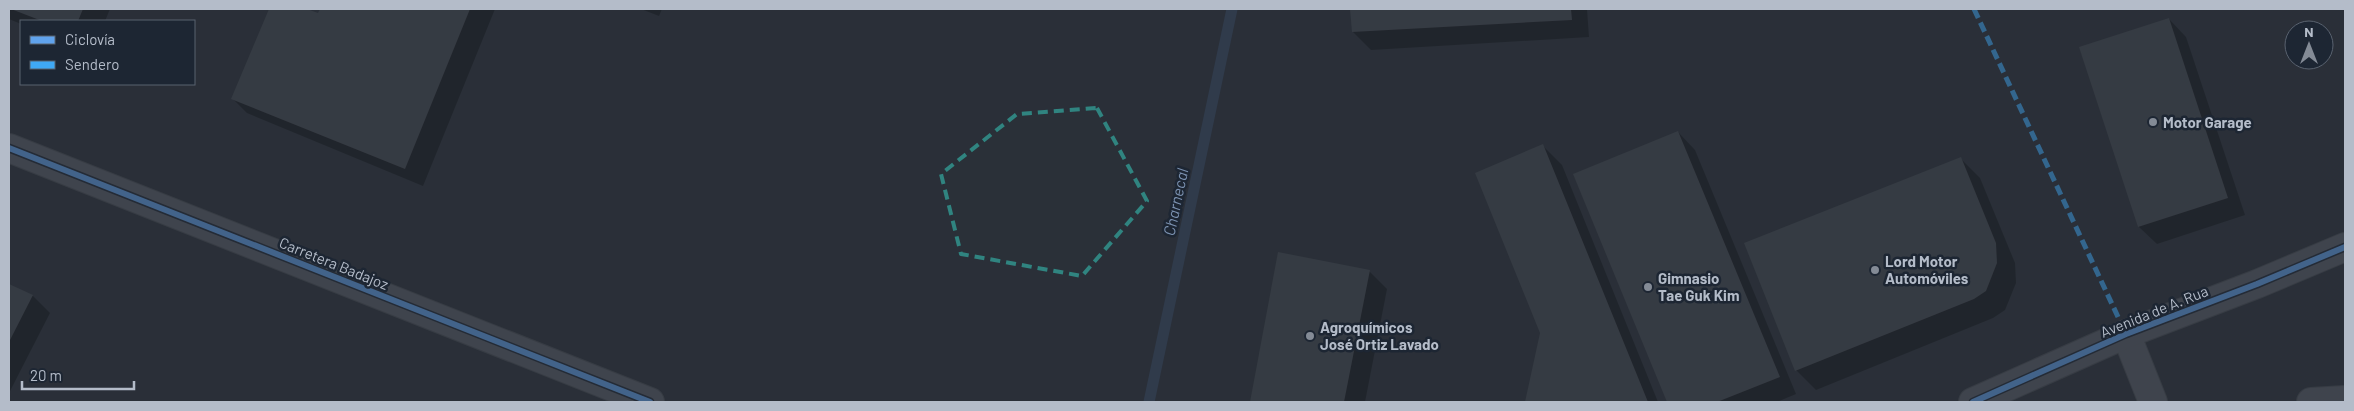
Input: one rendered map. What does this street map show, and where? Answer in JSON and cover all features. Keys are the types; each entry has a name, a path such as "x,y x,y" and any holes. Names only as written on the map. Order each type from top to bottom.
{"street":[{"name":"Carretera Badajoz","path":"9,148 650,402"},
{"name":"Avenida de A. Rua","path":"1973,402 2126,334 2257,284 2345,247"},
{"path":"2126,334 2153,402"},
{"path":"2311,402 2345,400"}],"highlighted area":[{"path":"1097,108 1147,201 1082,276 961,254 941,174 1017,114"}],"building":[{"path":"11,9 83,9 78,20 39,20"},
{"path":"269,9 307,9 318,13 320,9 470,9 405,169 231,99"},
{"path":"1350,9 1571,9 1572,20 1352,32"},
{"name":"Motor Garage","path":"2169,18 2228,198 2138,227 2079,47"},
{"path":"1678,131 1780,377 1717,402 1667,402 1573,174"},
{"path":"1543,144 1648,402 1525,402 1540,333 1475,173"},
{"name":"Lord Motor Automóviles","path":"1961,157 1996,243 1997,263 1986,291 1974,299 1795,371 1744,243"},
{"name":"Agroquímicos José Ortiz Lavado","path":"1278,252 1370,270 1344,402 1250,402"},
{"path":"9,284 33,295 9,342"}],"waterway":[{"name":"Charnecal","path":"1149,402 1232,9"}],"marked path":[{"path":"1974,9 2126,334"}],"cycle path":[{"path":"9,148 650,402"},
{"path":"1973,402 2126,334 2257,284 2345,247"}],"place":[{"name":"Motor Garage","path":"2153,122"},
{"name":"Lord Motor Automóviles","path":"1875,270"},
{"name":"Gimnasio Tae Guk Kim","path":"1648,287"},
{"name":"Agroquímicos José Ortiz Lavado","path":"1310,336"}]}
